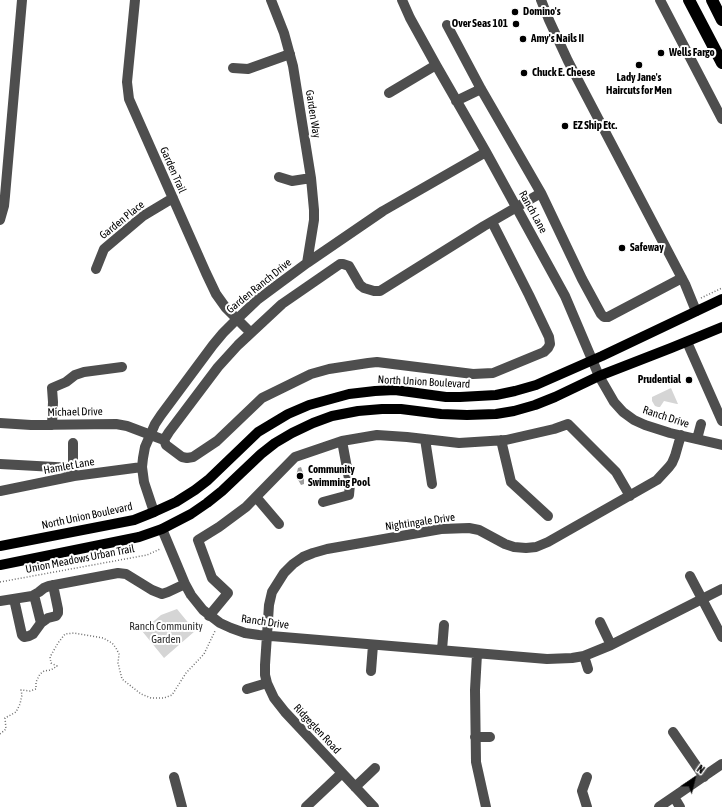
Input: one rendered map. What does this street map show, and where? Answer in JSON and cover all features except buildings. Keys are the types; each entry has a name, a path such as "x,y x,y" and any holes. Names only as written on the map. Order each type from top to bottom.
{"highway":[{"path":"689,0 722,63"},
{"path":"712,0 722,20"}],"main road":[{"name":"North Union Boulevard","path":"0,546 134,520 176,502 208,480 258,432 288,414 309,405 349,394 375,391 396,390 460,397 496,395 515,391 536,385 722,299"},
{"path":"0,565 139,537 162,529 191,514 207,503 275,443 313,423 332,416 358,411 382,409 401,409 441,414 467,415 496,414 514,411 555,397 599,376 722,327"}],"street":[{"path":"0,220 4,206 22,0"},
{"name":"Garden Trail","path":"135,0 127,82 129,99 216,294 226,308 251,333"},
{"name":"Garden Way","path":"271,0 284,33 293,66 311,178 314,200 314,220 307,262"},
{"name":"Ranch Lane","path":"402,0 410,18 565,296 599,376"},
{"path":"541,0 568,61 682,278 696,311"},
{"path":"660,0 722,119"},
{"path":"447,25 481,89 541,193 582,279 601,314 604,317 608,317 682,278"},
{"path":"233,68 248,69 290,54"},
{"path":"389,93 436,65"},
{"path":"456,101 481,89"},
{"name":"Garden Ranch Drive","path":"154,512 144,482 142,467 145,447 150,434 161,415 208,352 237,318 257,300 307,262 383,211 486,152"},
{"path":"279,177 292,182 311,178"},
{"path":"492,222 549,337 550,344 544,352 493,373 484,374 473,374 377,362 329,369 312,374 262,398 217,441 193,457 182,457 166,445 164,440 169,432 218,367 282,304 340,264 349,266 364,288 374,291 380,290 516,207 541,193"},
{"name":"Garden Place","path":"96,269 104,249 143,216 173,198"},
{"path":"687,342 722,420"},
{"path":"52,425 52,388 66,382 75,375 84,372 122,367"},
{"name":"Ranch Drive","path":"599,376 614,402 634,420 645,425 722,446"},
{"name":"Michael Drive","path":"0,423 31,425 116,424 127,426 164,440"},
{"path":"209,616 228,593 212,578 198,540 225,523 246,507 295,458 342,440 378,435 425,439 459,444 502,440 554,429 568,424 616,472 630,496"},
{"path":"697,439 701,424"},
{"name":"Nightingale Drive","path":"267,636 269,605 272,592 284,573 303,557 327,549 433,530 455,528 479,530 505,544 514,547 536,547 548,542 657,480 669,467 675,456 681,435"},
{"path":"425,439 432,484"},
{"path":"323,502 349,495 350,484 342,440"},
{"path":"502,440 512,482 548,516"},
{"path":"0,464 73,472 73,443"},
{"name":"Hamlet Lane","path":"0,491 73,472 142,467"},
{"path":"256,497 279,524"},
{"name":"Ranch Drive","path":"162,529 185,584 191,595 209,616 220,623 245,633 267,636 477,654 547,659 572,658 584,656 611,645 722,590"},
{"path":"0,601 32,596 44,588 53,585 118,572 126,574 152,590 162,594 185,584"},
{"path":"690,576 722,637"},
{"path":"14,599 22,635 24,637 29,636 33,634 41,623 48,618 56,616 58,613 53,585"},
{"path":"34,595 41,623"},
{"path":"600,622 611,645"},
{"path":"442,650 444,625"},
{"name":"Ridgeglen Road","path":"267,636 265,675 272,695 278,704 374,807"},
{"path":"371,672 373,645"},
{"path":"477,654 475,690 476,762 486,807"},
{"path":"584,656 588,669"},
{"path":"247,689 267,683"},
{"path":"673,732 704,777"},
{"path":"475,737 490,737"},
{"path":"659,807 722,764"},
{"path":"355,787 374,768"},
{"path":"306,807 342,773"},
{"path":"587,777 582,791 587,807"},
{"path":"174,778 182,807"},
{"path":"674,797 680,807"}],"path":[{"path":"701,298 722,288"},
{"name":"Union Meadows Urban Trail","path":"0,582 147,554 162,549"},
{"path":"0,734 6,728 5,718 16,712 20,704 22,695 21,690 30,691 36,688 36,682 40,674 44,671 52,670 56,666 51,663 50,657 65,634 74,633 103,638 112,643 119,654 118,663 122,680 141,694 151,698 164,698 172,695 186,673 204,654 214,631"}],"green space":[{"path":"671,388 678,404 664,401 660,407 655,406 652,401 652,397"},
{"name":"Ranch Community Garden","path":"177,609 195,631 164,658 142,631 161,615"}],"shaded area":[{"name":"Community Swimming Pool","path":"301,467 304,476 304,484 301,485 296,476 298,468"}],"place":[{"name":"Domino's","path":"515,12"},
{"name":"Over Seas 101","path":"516,24"},
{"name":"Amy's Nails II","path":"523,39"},
{"name":"Wells Fargo","path":"661,53"},
{"name":"Lady Jane's Haircuts for Men","path":"639,65"},
{"name":"Chuck E. Cheese","path":"524,73"},
{"name":"EZ Ship Etc.","path":"565,126"},
{"name":"Safeway","path":"622,248"},
{"name":"Prudential","path":"689,380"},
{"name":"Community Swimming Pool","path":"300,476"}]}
